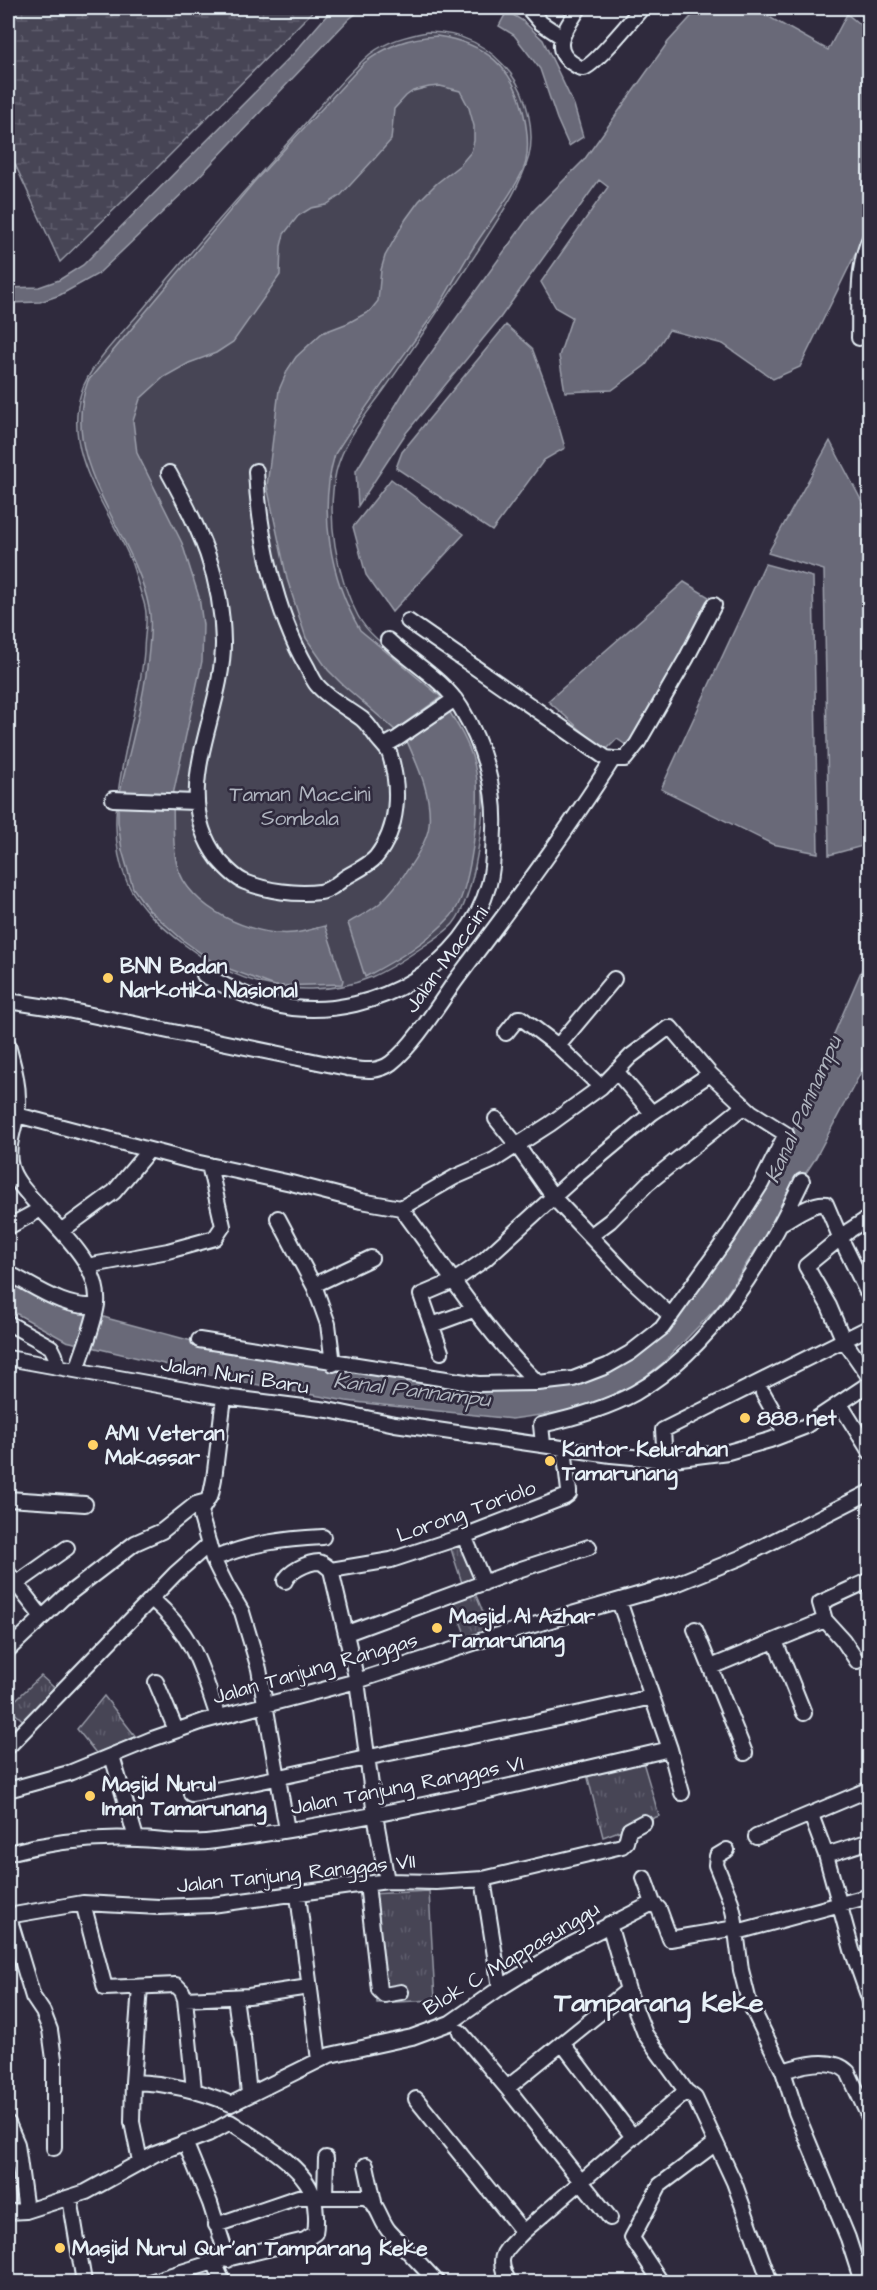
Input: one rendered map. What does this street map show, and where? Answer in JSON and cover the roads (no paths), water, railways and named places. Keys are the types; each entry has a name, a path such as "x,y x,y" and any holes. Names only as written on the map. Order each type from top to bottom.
{"street":[{"path":"528,8 541,24 562,38"},
{"path":"579,8 560,46 562,55 579,68 584,68 598,57 642,8"},
{"path":"859,338 862,274 866,246 870,238"},
{"path":"169,473 197,525 209,554 220,599 223,643 216,702 189,801 210,848 224,866 242,881 274,890 323,892 375,859 392,830 397,786 389,752 364,721 317,685 296,650 267,553 258,507 255,471"},
{"path":"408,621 606,758 625,759 637,744 686,659 714,604"},
{"path":"204,975 247,996 277,1005 306,1009 339,1007 366,1001 403,985 435,965 456,945 474,919 488,887 493,860 494,818 490,783 481,750 469,722 435,678 388,640"},
{"path":"384,746 452,701"},
{"name":"Jalan Maccini","path":"8,1001 67,1010 347,1068 366,1070 382,1068 392,1062 424,1024 519,894 613,759"},
{"path":"116,798 189,801"},
{"path":"558,1046 614,979"},
{"path":"506,1033 520,1018 558,1046 600,1087"},
{"path":"17,1114 209,1165 361,1201 401,1208 455,1178 494,1160 550,1124 600,1087 646,1044 668,1028 675,1032 710,1074 744,1106 786,1134 761,1184 728,1236 662,1328 645,1342 607,1366 573,1379 538,1383 478,1384 332,1363 199,1340"},
{"path":"8,1045 17,1114 9,1145 11,1170 87,1266 95,1286 96,1307 77,1370"},
{"path":"616,1071 652,1113"},
{"path":"441,1352 421,1295 454,1281 484,1260 573,1179 652,1113 710,1074"},
{"path":"590,1236 610,1221 648,1183 744,1106"},
{"path":"496,1119 554,1197 630,1279 671,1316"},
{"path":"61,1231 114,1192 149,1150"},
{"path":"87,1266 168,1251 215,1238 223,1226 209,1165"},
{"path":"543,1444 541,1425 585,1415 635,1393 678,1362 696,1345 744,1284 783,1221 802,1181"},
{"path":"783,1221 814,1205 824,1203 829,1206 841,1239 870,1298"},
{"path":"401,1208 473,1310 538,1383"},
{"path":"8,1227 41,1209"},
{"path":"870,1217 850,1230 806,1266 829,1306 843,1339 870,1378"},
{"path":"278,1218 314,1285 328,1324 332,1363"},
{"path":"314,1285 371,1258"},
{"path":"8,1273 63,1300 96,1307"},
{"path":"432,1325 473,1310"},
{"path":"8,1323 51,1347 58,1367"},
{"path":"665,1460 663,1430 870,1327"},
{"name":"Jalan Nuri Baru","path":"8,1358 224,1397 329,1405 395,1424 543,1444 564,1449 665,1460 728,1452 786,1434 804,1426 870,1383"},
{"path":"763,1393 786,1434"},
{"path":"224,1397 214,1479 211,1494 202,1509 201,1517 213,1558 242,1612 259,1669 287,1830"},
{"path":"840,1404 870,1452"},
{"name":"Lorong Toriolo","path":"285,1581 287,1575 314,1563 325,1564 331,1570 391,1560 464,1536 569,1494 564,1449"},
{"name":"Jalan Tanjung Ranggas","path":"8,1790 41,1782 176,1730 218,1717 357,1681 492,1637 676,1584 740,1558 811,1524 870,1492"},
{"path":"8,1499 85,1504"},
{"path":"8,1650 42,1617 135,1543 162,1531 196,1504 207,1501"},
{"path":"464,1536 484,1583"},
{"path":"213,1558 241,1547 265,1542 323,1537"},
{"path":"8,1747 152,1599 209,1544"},
{"path":"347,1633 589,1547"},
{"path":"42,1617 12,1579 67,1548"},
{"path":"331,1570 357,1681 375,1815 387,1881"},
{"path":"857,1660 825,1620 820,1603 870,1580"},
{"path":"152,1599 180,1626 194,1650 218,1717"},
{"path":"619,1601 670,1749 682,1793"},
{"path":"711,1667 825,1620"},
{"path":"695,1629 746,1753"},
{"path":"775,1641 804,1713"},
{"path":"156,1682 176,1730"},
{"path":"191,1794 277,1779 369,1757 563,1719 651,1697"},
{"name":"Jalan Tanjung Ranggas VI","path":"8,1854 39,1845 57,1843 136,1838 211,1842 287,1830 375,1815 670,1749"},
{"path":"112,1756 136,1838"},
{"path":"756,1837 870,1789"},
{"path":"811,1815 826,1855 852,1950 869,1999"},
{"name":"Jalan Tanjung Ranggas VII","path":"8,1915 83,1903 159,1907 212,1905 387,1881 436,1882 483,1879 622,1846 626,1842 629,1830 644,1822"},
{"path":"826,1855 870,1841"},
{"path":"726,1850 717,1856 716,1865 731,1902 748,2002 783,2071 796,2112 848,2238 862,2283"},
{"path":"644,1878 653,1903 659,1910 668,1936 672,1940 736,1930 870,1896"},
{"path":"483,1879 500,1988"},
{"path":"367,1884 379,1990 384,1995 401,1992"},
{"path":"298,1895 319,2060"},
{"path":"83,1903 105,1988 176,1985 182,1991 185,1999 194,2090"},
{"name":"Blok C Mappasunggu","path":"231,2104 319,2060 341,2052 385,2044 434,2030 462,2016 500,1988 579,1939 653,1903"},
{"path":"8,1915 33,1997 43,2012 50,2030 54,2059 54,2148"},
{"path":"609,1924 628,1990 645,2034 686,2091 695,2098 734,2182 770,2283"},
{"path":"140,1987 132,2122 140,2161"},
{"path":"185,1999 235,1997 309,1987"},
{"path":"507,2088 628,1990"},
{"path":"235,1997 243,2038 249,2094"},
{"path":"460,2032 582,2181 609,2218"},
{"path":"562,2043 633,2137"},
{"path":"783,2071 814,2063 843,2068 848,2072 870,2119"},
{"path":"133,2082 156,2083 194,2090 231,2104 230,2122"},
{"path":"509,2283 501,2267 503,2253 523,2232 686,2091"},
{"path":"416,2099 523,2232"},
{"path":"8,2212 26,2211 70,2198 112,2179 140,2161 230,2122"},
{"path":"230,2122 267,2145 319,2195"},
{"path":"8,2123 26,2211"},
{"path":"185,2142 216,2225 223,2283"},
{"path":"661,2283 632,2238 660,2185 716,2143"},
{"path":"149,2283 311,2237 315,2233 326,2158"},
{"path":"366,2165 381,2223 437,2283"},
{"path":"216,2225 298,2197 319,2195 365,2197 374,2202"},
{"path":"70,2198 84,2283"}],"water":[{"path":"333,8 373,8 357,13 349,19 192,184 98,274 60,295 40,302 8,303 8,288 39,287 59,280 83,265 295,52"},
{"path":"699,8 753,8 828,50 847,14 869,32 869,226 800,367 773,379 723,344 669,330 646,365 612,390 565,392 559,356 572,317 556,308 541,282 608,187 599,180 500,318 406,433 358,506 356,471 408,385 534,210 584,160 668,42"},
{"path":"507,11 523,21 543,40 574,105 583,137 569,146 540,69 514,35 499,26"},
{"path":"437,36 454,39 483,51 505,71 513,83 524,115 527,138 526,161 512,190 472,250 437,309 335,454 330,476 328,521 334,566 341,589 360,630 441,697 395,730 328,670 306,638 287,579 267,486 279,390 288,369 296,357 322,333 370,311 378,301 381,270 385,256 406,219 419,201 460,165 471,152 474,126 469,108 460,91 440,86 413,91 406,96 394,109 391,140 376,157 341,195 326,205 311,208 298,216 284,234 281,246 280,275 233,342 216,353 189,363 164,377 140,399 133,421 137,453 182,543 199,597 203,625 202,661 173,795 120,792 144,685 150,618 141,580 90,469 82,440 81,411 88,381 254,182 364,63 398,44"},
{"path":"506,325 532,348 551,399 565,448 544,460 492,531 396,468 402,452"},
{"path":"830,441 869,515 870,844 829,855 824,570 768,553"},
{"path":"391,479 464,534 392,612 366,575 353,527"},
{"path":"765,564 813,577 818,853 772,844 661,789"},
{"path":"684,582 709,597 685,657 632,749 617,739 605,751 548,701"},
{"path":"449,711 469,749 476,773 476,826 464,889 451,916 422,943 365,977 348,923 376,906 394,888 417,855 429,825 426,792 406,739"},
{"path":"118,801 173,804 174,850 183,880 194,894 224,917 241,925 277,933 298,932 325,926 343,980 342,984 275,986 216,964 184,941 148,909 133,888 122,850"},
{"name":"Kanal Pannampu","path":"869,953 869,1052 860,1074 815,1159 720,1304 664,1362 623,1394 576,1410 512,1419 346,1401 232,1380 66,1341 8,1309 8,1276 53,1300 110,1319 207,1345 476,1389 602,1373 683,1307 757,1204 791,1134"}],"place":[{"name":"BNN Badan Narkotika Nasional","path":"108,978"},
{"name":"888 net","path":"745,1418"},
{"name":"AMI Veteran Makassar","path":"93,1445"},
{"name":"Kantor Kelurahan Tamarunang","path":"550,1461"},
{"name":"Masjid Al Azhar Tamarunang","path":"437,1628"},
{"name":"Masjid Nurul Iman Tamarunang","path":"90,1796"},
{"name":"Masjid Nurul Qur'an Tamparang Keke","path":"60,2248"}],"district":[{"name":"Tamparang Keke","path":"659,2002"}],"park label":[{"name":"Taman Maccini Sombala","path":"300,806"}]}
